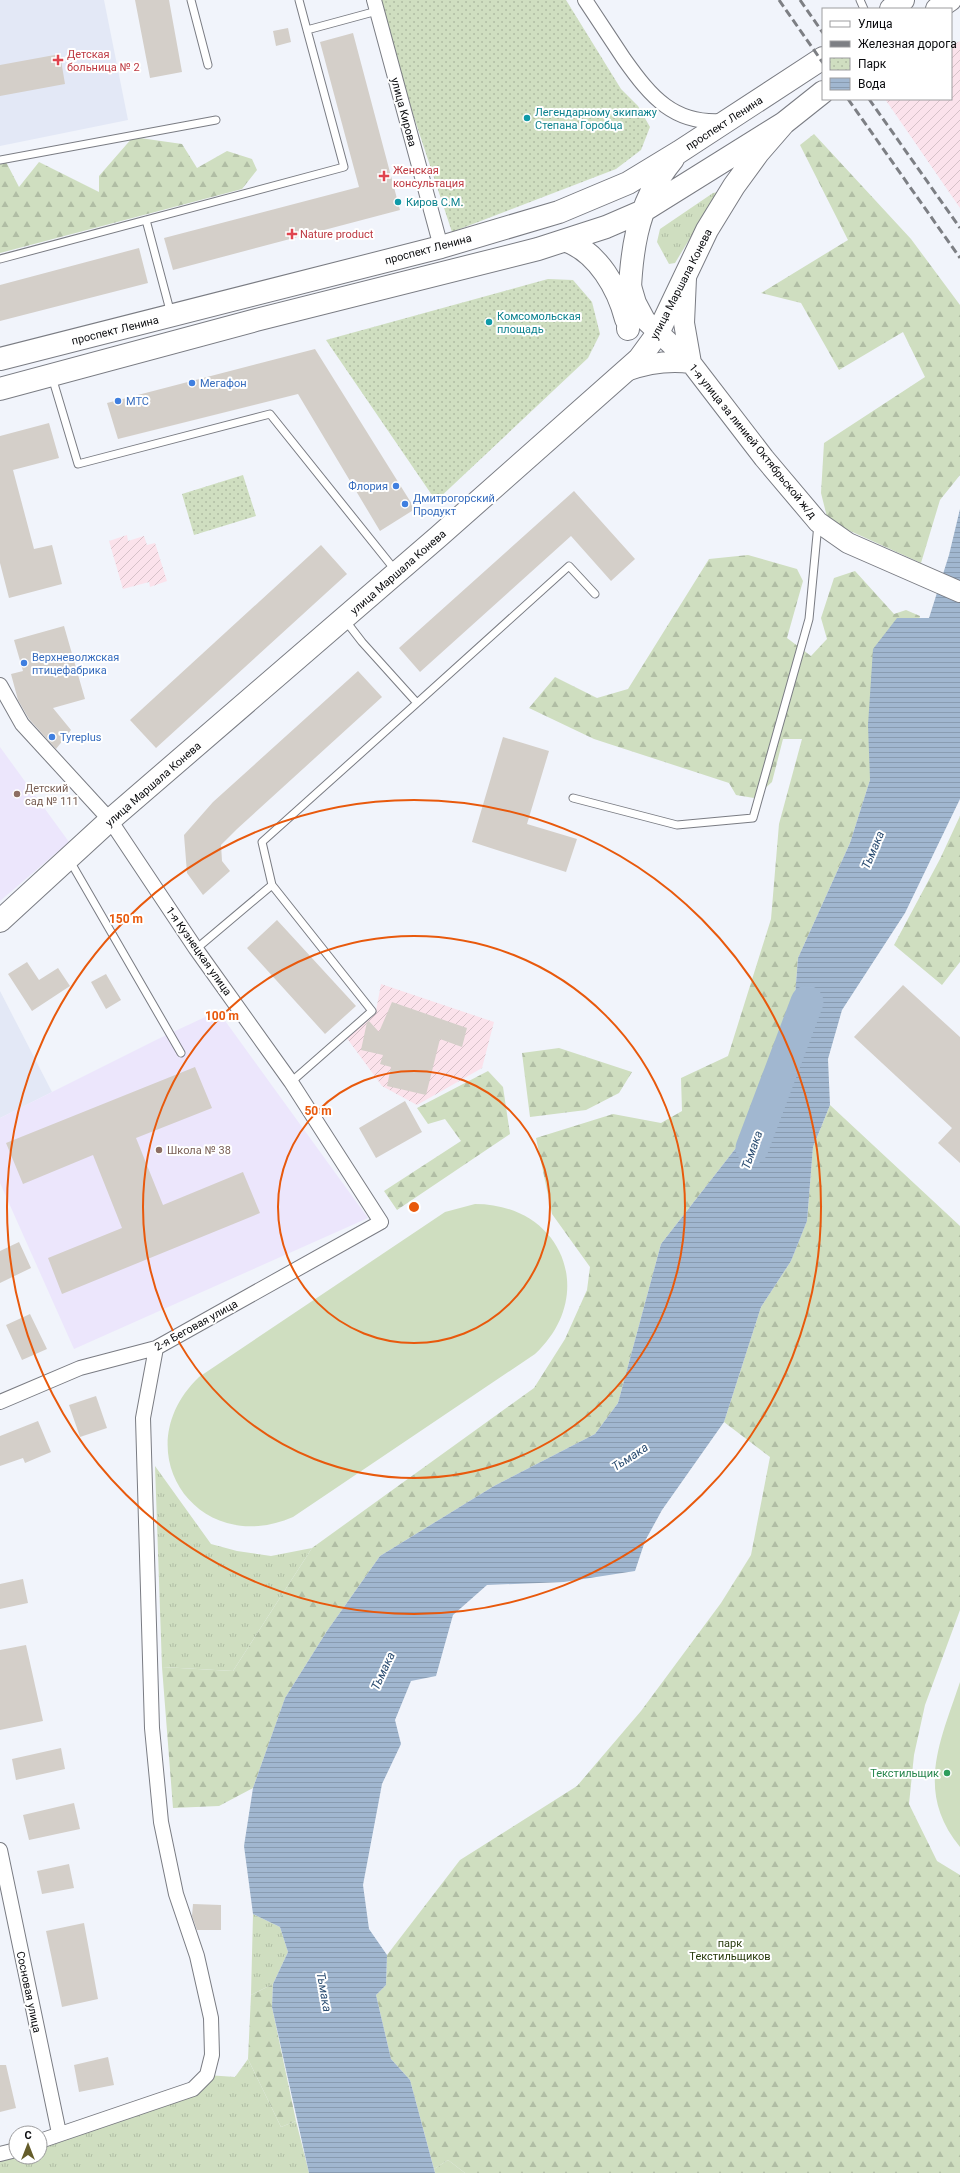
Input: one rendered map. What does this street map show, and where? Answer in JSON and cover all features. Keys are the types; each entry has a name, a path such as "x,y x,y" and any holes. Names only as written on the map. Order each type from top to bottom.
{"main road":[{"path":"892,8 903,0"},
{"path":"938,8 950,0"},
{"name":"проспект Ленина","path":"0,359 441,247 576,206 628,182 679,152 822,59"},
{"path":"0,388 567,241 643,211 784,123 822,93"},
{"name":"улица Маршала Конева","path":"0,921 110,820 397,572 639,359 658,333 707,230 734,186 758,153 784,123"},
{"path":"679,152 658,179 643,211 634,243 628,329 630,350 626,371 653,363 672,361 691,363 683,318 684,292 688,270"},
{"path":"567,241 582,248 594,260 616,292 628,329"},
{"path":"594,260 631,275"},
{"name":"1-я улица за линией Октябрьской ж/д","path":"631,275 633,294 640,312 658,333 691,363 764,458 818,522 848,543 897,566 960,592"}],"street":[{"path":"585,0 644,87 658,101 674,112 692,118 709,122 727,121"},
{"name":"улица Кирова","path":"375,6 441,247"},
{"name":"1-я Кузнецкая улица","path":"0,687 22,724 110,820 196,949 291,1082 381,1222"},
{"name":"2-я Беговая улица","path":"0,1402 80,1368 156,1348 381,1222"},
{"path":"48,2137 193,2089 206,2075 212,2055 211,2018 197,1956 176,1894 161,1822 152,1728 143,1418 156,1348"},
{"name":"Сосновая улица","path":"0,1850 58,2133"}],"lane":[{"path":"191,0 208,65"},
{"path":"0,259 344,167 299,0"},
{"path":"307,30 375,6"},
{"path":"0,160 216,120"},
{"path":"146,220 172,315"},
{"path":"51,375 78,464 270,414 383,557 397,572"},
{"path":"573,798 677,825 753,818 809,619 818,522"},
{"path":"291,1082 372,1011 272,885 262,842 569,566 595,594"},
{"path":"344,618 362,642 417,703"},
{"path":"68,859 181,1053"},
{"path":"196,949 272,885"}],"shaded area":[{"name":"Детская больница № 2","path":"0,0 104,0 128,120 0,146"},
{"path":"960,41 960,208 886,100 952,100 952,45"},
{"path":"127,535 128,541 144,536 147,545 155,543 167,581 150,587 149,582 123,589 109,541"},
{"name":"Детский сад № 111","path":"0,747 69,842 0,901"},
{"path":"381,984 494,1022 482,1068 417,1105 382,1086 346,1037 376,1011"},
{"path":"0,991 52,1092 0,1118"},
{"name":"Школа № 38","path":"218,1011 368,1218 74,1349 0,1183 0,1118 156,1040"}],"green space":[{"path":"380,0 566,0 621,89 638,106 650,127 641,150 616,169 452,232 402,81"},
{"path":"814,134 911,239 960,305 960,475 940,500 921,563 828,521 821,493 824,443 925,377 903,332 839,370 801,303 761,293 848,240 800,145"},
{"path":"133,137 182,144 197,168 227,151 252,159 257,170 242,189 0,253 0,158 4,158 19,187 39,162 99,192 99,176"},
{"path":"718,192 675,263 669,264 657,242 660,229 713,193"},
{"path":"548,279 573,280 592,302 600,334 588,358 436,501 326,340"},
{"path":"243,475 256,516 194,535 182,494"},
{"path":"748,555 797,569 803,581 787,638 811,656 827,639 821,618 834,578 855,571 894,614 906,610 920,616 891,757 870,780 850,843 798,958 791,1047 768,1107 661,1244 618,1403 595,1434 494,1486 380,1556 327,1631 285,1698 253,1788 219,1806 173,1808 162,1667 233,1671 312,1548 534,1388 565,1339 587,1290 590,1267 552,1214 536,1138 613,1114 661,1123 682,1111 681,1078 728,1056 771,919 779,824 802,739 783,739 772,782 754,798 736,795 729,783 594,739 529,708 555,677 597,698 628,689 709,559"},
{"path":"960,816 960,962 942,985 894,945 940,859"},
{"path":"559,1048 632,1072 619,1093 586,1110 530,1117 522,1053"},
{"path":"488,1071 503,1087 510,1134 397,1210 384,1191 461,1141 445,1119 428,1124 417,1108"},
{"name":"парк Текстильщиков","path":"830,1105 960,1226 960,1610 925,1705 914,1755 909,1804 937,1861 960,1875 960,2173 465,2173 448,2160 434,2169 410,2080 391,2059 376,1995 386,1985 387,1955 460,1860 577,1786 641,1711 721,1603 751,1555 770,1457 724,1422 761,1307 791,1261 807,1221 813,1147"},
{"path":"475,1204 505,1208 530,1219 549,1236 562,1256 567,1280 565,1305 554,1330 535,1354 293,1517 258,1526 227,1523 201,1510 182,1490 170,1464 168,1436 177,1406 199,1377 445,1212"},
{"path":"155,1466 211,1544 237,1551 271,1556 312,1548 233,1671 162,1667"},
{"name":"Текстильщик","path":"960,1682 960,1847 946,1827 938,1806 935,1786 939,1746"},
{"path":"253,1914 280,1927 288,1952 273,1984 251,1995"},
{"path":"273,1984 272,2007 296,2121 281,2127 248,2059 251,1995"},
{"path":"248,2059 281,2127 296,2121 309,2173 0,2173 0,2154 8,2156 8,2165 48,2165 48,2138 193,2089 207,2075 235,2077"},
{"path":"448,2160 465,2173 435,2173 434,2169"}],"water":[{"path":"960,509 960,799 905,913 842,1010 828,1059 830,1105 813,1147 807,1221 791,1261 761,1307 724,1422 662,1510 645,1541 635,1571 564,1582 487,1585 453,1615 436,1676 411,1681 395,1720 401,1744 382,1784 363,1885 369,1929 387,1955 386,1985 376,1995 391,2059 410,2080 435,2173 309,2173 272,2007 273,1984 288,1952 280,1927 253,1914 244,1846 253,1788 285,1698 327,1631 380,1556 494,1486 595,1434 618,1403 661,1244 768,1107 791,1047 798,958 850,843 870,780 868,725 873,649 897,618 929,618 949,555"}],"building":[{"path":"135,0 169,0 182,72 150,78"},
{"path":"288,28 291,42 276,46 273,31"},
{"path":"353,33 400,210 173,270 164,238 359,187 320,42"},
{"path":"60,54 65,84 0,96 0,65"},
{"path":"139,248 148,283 0,321 0,285"},
{"path":"315,349 415,509 380,531 298,394 118,439 107,403"},
{"path":"49,423 59,458 13,470 34,549 52,545 62,584 9,598 0,563 0,436"},
{"path":"574,491 635,559 611,581 571,536 420,672 399,648"},
{"path":"321,545 347,574 156,748 130,720"},
{"path":"64,626 85,699 53,708 71,730 56,749 29,719 18,700 11,674 23,671 14,640"},
{"path":"358,671 382,697 221,845 222,861 230,871 203,895 187,873 184,835 213,802"},
{"path":"503,737 549,751 527,824 577,839 566,872 472,842"},
{"path":"277,920 356,1006 325,1034 247,948"},
{"path":"27,962 39,980 58,968 70,986 32,1011 8,974"},
{"path":"106,974 121,1000 106,1009 91,982"},
{"path":"903,985 960,1037 960,1163 938,1143 952,1128 854,1037"},
{"path":"392,1002 467,1028 462,1047 440,1039 426,1095 387,1086 391,1067 380,1064 383,1055 361,1050 367,1022 369,1021 379,1032"},
{"path":"195,1067 212,1108 136,1138 163,1205 243,1172 260,1213 62,1294 48,1258 122,1228 93,1155 23,1184 6,1143"},
{"path":"405,1101 422,1132 376,1158 359,1128"},
{"path":"19,1242 31,1268 0,1283 0,1251"},
{"path":"30,1314 47,1349 22,1360 6,1325"},
{"path":"96,1396 107,1428 80,1437 69,1405"},
{"path":"38,1421 51,1452 25,1463 23,1458 0,1466 0,1436"},
{"path":"23,1579 28,1603 0,1609 0,1584"},
{"path":"26,1645 43,1721 0,1730 0,1650"},
{"path":"61,1748 65,1769 16,1780 12,1759"},
{"path":"74,1803 80,1829 29,1840 23,1815"},
{"path":"69,1864 74,1888 42,1894 37,1871"},
{"path":"193,1904 221,1905 221,1930 197,1930 192,1916"},
{"path":"84,1923 98,1999 62,2007 46,1931"},
{"path":"108,2057 114,2085 79,2092 74,2065"},
{"path":"0,2065 6,2065 16,2108 0,2112"}],"waterway":[{"name":"Тьмака","path":"752,1148 807,1002"}],"railway":[{"path":"779,0 822,62"},
{"path":"800,0 822,32"},
{"path":"849,100 960,258"},
{"path":"870,100 960,228"}],"place":[{"name":"Детская больница № 2","path":"58,60"},
{"name":"Легендарному экипажу Степана Горобца","path":"527,118"},
{"name":"Женская консультация","path":"384,176"},
{"name":"Киров С.М.","path":"398,202"},
{"name":"Nature product","path":"292,234"},
{"name":"Комсомольская площадь","path":"489,322"},
{"name":"Мегафон","path":"192,383"},
{"name":"МТС","path":"118,401"},
{"name":"Флория","path":"396,486"},
{"name":"Дмитрогорский Продукт","path":"405,504"},
{"name":"Верхневолжская птицефабрика","path":"24,663"},
{"name":"Tyreplus","path":"52,737"},
{"name":"Детский сад № 111","path":"17,794"},
{"name":"Школа № 38","path":"159,1150"},
{"name":"Текстильщик","path":"947,1773"}]}
